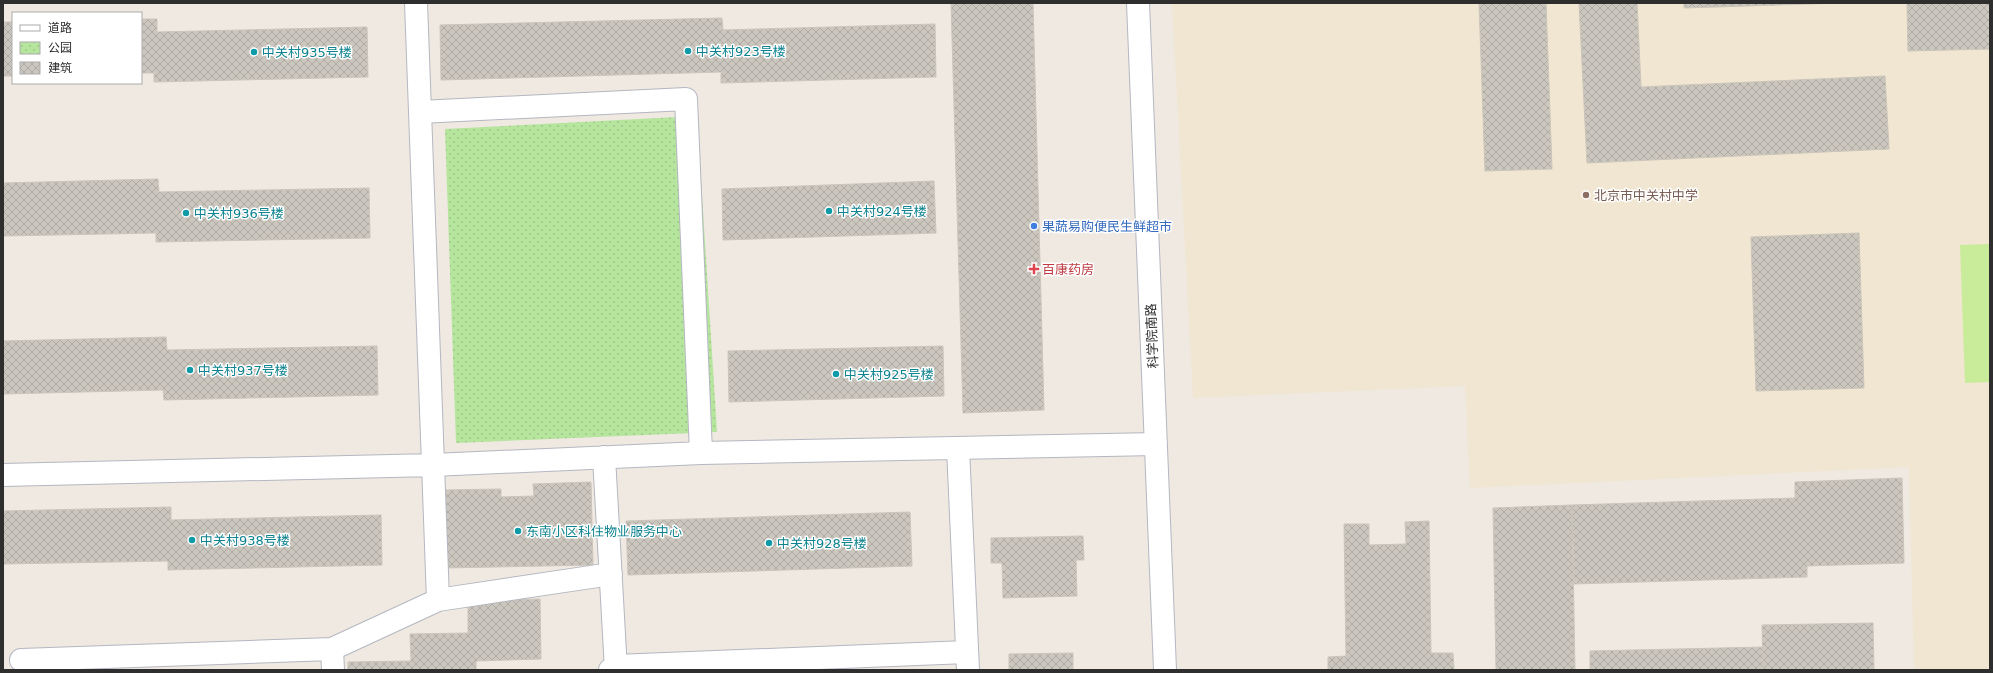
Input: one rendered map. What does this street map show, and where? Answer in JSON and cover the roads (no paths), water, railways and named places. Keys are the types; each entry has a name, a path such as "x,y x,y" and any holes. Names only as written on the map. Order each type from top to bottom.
{"street":[{"path":"416,3 438,600"},
{"name":"科学院南路","path":"1138,3 1165,670"},
{"path":"420,112 686,99 701,453"},
{"path":"3,475 432,465 701,453 1156,444"},
{"path":"604,457 611,574 614,669 968,661 958,448"},
{"path":"21,660 333,660 438,600 611,574"}],"place":[{"name":"中关村923号楼","path":"688,51"},
{"name":"中关村935号楼","path":"254,52"},
{"name":"北京市中关村中学","path":"1586,195"},
{"name":"中关村924号楼","path":"829,211"},
{"name":"中关村936号楼","path":"186,213"},
{"name":"果蔬易购便民生鲜超市","path":"1034,226"},
{"name":"百康药房","path":"1034,269"},
{"name":"中关村937号楼","path":"190,370"},
{"name":"中关村925号楼","path":"836,374"},
{"name":"东南小区科住物业服务中心","path":"518,531"},
{"name":"中关村938号楼","path":"192,540"},
{"name":"中关村928号楼","path":"769,543"}]}
